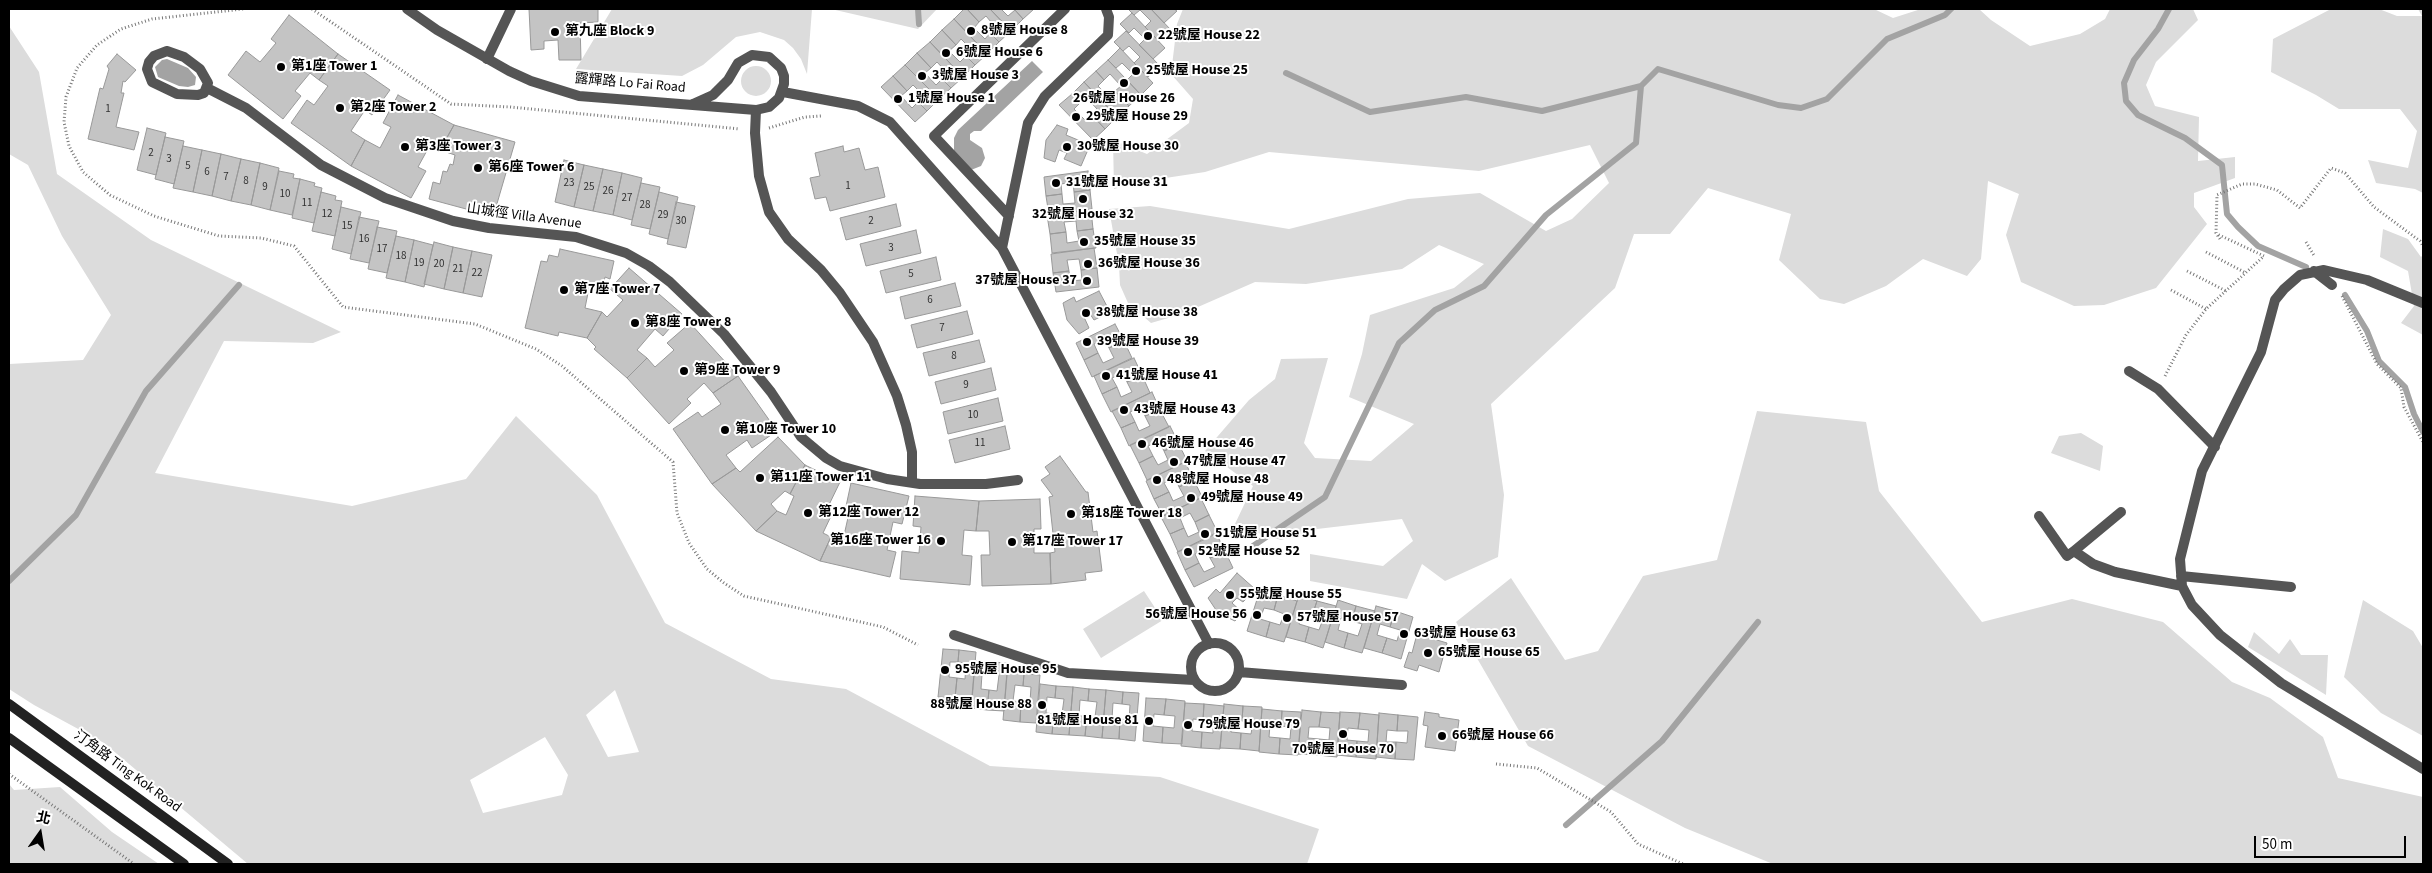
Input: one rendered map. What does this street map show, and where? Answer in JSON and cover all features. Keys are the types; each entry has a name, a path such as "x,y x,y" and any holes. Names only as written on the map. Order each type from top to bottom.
{"main road":[{"name":"汀角路 Ting Kok Road","path":"9,704 228,864"},
{"path":"9,738 184,864"}],"street":[{"name":"露輝路 Lo Fai Road","path":"407,9 487,59 531,81 580,96 756,110"},
{"path":"487,59 511,9"},
{"path":"1010,216 934,136 1065,9"},
{"path":"1002,248 1028,124 1045,96 1108,35 1109,17 1106,9"},
{"path":"167,51 184,57 200,69 208,83 207,88 198,95 188,95 158,86 148,76 149,62 160,52 167,51"},
{"name":"露輝路 Lo Fai Road","path":"693,104 713,95 728,80 738,63 752,55 768,57 781,68 784,76 783,92"},
{"name":"山城徑 Villa Avenue","path":"207,88 246,108 321,165 385,198 453,221 489,228 576,237 602,244 634,258 670,282 724,334 771,392 802,436 813,448 840,466 855,472 912,482 953,485 1018,480"},
{"path":"912,482 912,452 898,396 873,342 840,293 821,270 788,239 769,212 763,197 756,154 756,110 775,103 783,92 858,106 890,122 1002,248 1208,644"},
{"path":"2423,303 2367,280 2324,270 2300,275 2284,289 2275,300 2261,352 2202,472 2185,531 2180,559 2181,581 2192,605 2220,635 2282,683 2423,769"},
{"path":"2314,271 2332,286"},
{"path":"2129,371 2158,389 2215,447"},
{"path":"2039,516 2066,556 2121,512"},
{"path":"2074,550 2093,564 2115,572 2181,581 2291,587"},
{"path":"954,635 1068,673 1194,680 1207,690 1223,690 1236,680 1239,672 1237,656 1225,645 1208,644 1202,647 1192,658 1191,666 1194,680"},
{"path":"1239,672 1402,685"}],"path":[{"path":"243,9 152,19 121,29 97,45 77,68 66,97 64,122 68,146 83,172 110,194 154,216 219,236 261,238 294,246 343,307 475,324 536,349 562,366 673,462 677,512 689,542 707,569 724,583 744,596 883,627 918,645"},
{"path":"2220,239 2216,233 2217,195 2242,184 2270,187 2293,200 2300,208 2330,168 2345,173 2374,207 2420,241 2423,246"},
{"path":"2158,389 2186,335 2206,309 2264,256 2216,233"},
{"path":"2206,252 2246,273"},
{"path":"2187,271 2226,291"},
{"path":"2332,286 2338,289 2378,364 2400,386 2404,407 2423,442"},
{"path":"2171,290 2206,309"},
{"path":"1496,764 1537,768 1611,812 1638,844 1683,864"},
{"path":"9,774 134,864"}],"shaded area":[{"path":"612,9 812,9 807,74 801,59 793,48 784,40 760,32 736,37 703,65 682,76 576,69"},
{"path":"831,9 937,9 918,29"},
{"path":"1183,9 1874,9 1893,18 1921,9 1979,9 1991,20 2030,46 2080,34 2105,19 2110,9 2193,9 2198,20 2156,62 2146,85 2155,106 2199,117 2198,161 2235,157 2235,178 2194,193 2194,207 2207,224 2156,288 2104,305 2074,306 2021,282 2006,235 2019,194 1988,181 1981,259 1967,276 1923,259 1886,286 1844,304 1820,299 1779,260 1791,214 1708,188 1670,234 1634,234 1615,288 1491,404 1504,495 1498,557 1445,581 1422,564 1407,599 1310,581 1310,554 1383,566 1413,541 1402,519 1317,529 1281,540 1234,526 1253,486 1205,451 1249,400 1275,379 1281,359 1328,358 1304,443 1315,458 1371,461 1414,424 1349,397 1362,354 1370,315 1454,288 1484,264 1439,245 1402,269 1306,284 1255,282 1182,314 1151,323 1128,303 1120,285 1119,265 1109,209 1150,206 1289,229 1408,199 1480,193 1546,231 1572,219 1609,183 1590,145 1479,171 1269,152 1205,172 1139,182 1114,189 1113,140 1147,154 1189,123 1193,99 1171,74 1177,24"},
{"path":"2331,9 2379,9 2397,16 2422,16 2418,9 2423,9 2423,193 2415,189 2376,183 2368,160 2408,168 2417,131 2400,109 2339,109 2271,72 2273,39"},
{"path":"9,26 39,72 57,174 151,240 341,332 313,343 224,341 155,473 352,506 466,479 516,416 597,495 665,623 771,679 846,689 990,766 1160,777 1319,829 1307,864 248,864 104,743 34,705 9,689 9,364 83,360 111,315 62,236 28,165 9,154","holes":["615,690 639,752 608,757 586,715","545,737 568,775 562,795 483,813 470,780"]},
{"path":"167,59 188,68 196,77 195,85 188,87 179,86 158,77 155,67 162,60"},
{"path":"1032,61 1043,72 981,131 974,131 970,134 970,140 982,148 985,158 981,166 971,170 954,154 954,138 958,130"},
{"path":"756,66 766,71 771,81 766,91 756,96 746,91 741,81 746,71"},
{"path":"2383,229 2408,239 2421,257 2423,255 2423,335 2401,323 2414,306 2408,271 2380,257"},
{"path":"1757,411 1866,422 1879,491 1982,622 2072,599 2163,622 2232,682 2270,698 2323,737 2338,778 2423,797 2423,864 1773,864 1685,828 1528,746 1456,622 1511,578 1565,660 1598,651 1643,576 1717,560"},
{"path":"2081,433 2103,446 2100,471 2051,453 2059,436"},
{"path":"1144,591 1163,620 1101,658 1083,629"},
{"path":"2363,600 2413,631 2423,648 2423,736 2381,713 2344,677"},
{"path":"2254,632 2279,654 2290,639 2301,655 2328,655 2326,695 2248,647"},
{"path":"9,784 14,790 60,787 112,832 159,864 9,864"}],"building":[{"name":"第九座 Block 9","path":"529,9 598,9 598,22 580,23 581,60 559,60 558,40 544,41 544,49 531,50"},
{"name":"8號屋 House 8","path":"964,9 967,9 979,22 974,28 985,39 990,33 999,42 987,54 954,19"},
{"path":"967,9 990,9 1011,31 999,42 990,33 996,28 986,16 979,22"},
{"path":"990,9 1001,9 1008,16 1015,10 1023,19 1011,31"},
{"path":"1016,9 1034,9 1023,19"},
{"path":"1128,9 1151,9 1171,30 1159,41 1145,27 1151,21 1140,10 1134,15"},
{"path":"1151,9 1174,9 1177,11 1164,23"},
{"name":"22號屋 House 22","path":"1132,13 1165,48 1153,59 1139,45 1145,39 1134,28 1129,33 1120,24"},
{"name":"第1座 Tower 1","path":"289,15 338,54 319,80 310,73 295,91 301,96 283,119 228,75 246,51 260,62 276,43 271,39"},
{"path":"954,19 987,54 975,65 966,56 972,50 961,39 956,45 942,30"},
{"name":"6號屋 House 6","path":"942,30 956,45 949,51 960,62 966,56 975,65 963,77 930,42"},
{"path":"1126,31 1160,66 1148,77 1134,63 1140,57 1129,46 1123,51 1114,42"},
{"path":"930,42 963,77 951,88 942,79 948,74 937,62 931,68 917,53"},
{"name":"25號屋 House 25","path":"1120,48 1153,83 1141,95 1127,80 1133,74 1122,63 1116,68 1108,60"},
{"name":"3號屋 House 3","path":"917,53 931,68 925,73 936,85 942,79 951,88 939,99 905,65"},
{"path":"117,54 136,70 125,82 123,81 121,93 124,93 116,127 139,132 134,150 88,139 100,88 103,89 109,69 107,66"},
{"name":"第2座 Tower 2","path":"338,54 390,90 372,115 365,110 351,131 365,140 351,166 291,123 307,100 314,105 328,86 319,80"},
{"name":"26號屋 House 26","path":"1108,60 1141,95 1129,106 1115,91 1121,86 1110,74 1104,80 1096,71"},
{"path":"905,65 939,99 927,111 918,102 924,96 913,85 907,91 893,76"},
{"path":"1096,71 1104,80 1098,86 1109,97 1115,91 1129,106 1117,117 1084,82"},
{"name":"1號屋 House 1","path":"893,76 907,91 901,96 912,108 918,102 927,111 915,122 881,87"},
{"path":"1084,82 1117,117 1105,129 1091,114 1097,109 1086,97 1080,103 1072,94"},
{"name":"29號屋 House 29","path":"1072,94 1080,103 1074,109 1085,120 1091,114 1105,129 1093,140 1059,105"},
{"name":"第3座 Tower 3","path":"398,95 454,125 440,150 430,145 418,167 426,171 411,198 351,166 365,140 380,148 391,127 383,123"},
{"name":"第6座 Tower 6","path":"454,125 515,142 496,207 483,204 481,213 429,199 433,182 440,184 443,171 447,172 450,164 453,165 455,155 440,150"},
{"name":"30號屋 House 30","path":"1057,125 1068,129 1066,135 1090,145 1081,166 1064,159 1067,153 1059,150 1055,162 1044,158 1046,140"},
{"path":"147,128 166,133 156,175 137,170"},
{"path":"165,137 184,141 174,184 155,179"},
{"path":"183,146 202,150 193,192 173,188"},
{"path":"843,146 844,152 859,148 865,170 878,167 885,197 830,211 826,197 815,199 810,178 820,176 815,153"},
{"path":"202,150 221,154 212,196 193,192"},
{"path":"221,154 241,159 231,201 212,196"},
{"path":"241,159 260,163 251,205 231,201"},
{"path":"564,160 584,165 574,207 555,202"},
{"path":"260,163 279,168 270,210 251,205"},
{"path":"584,165 603,169 593,211 574,207"},
{"path":"603,169 622,173 613,215 593,211"},
{"path":"279,171 294,174 293,178 300,179 292,215 270,210"},
{"name":"31號屋 House 31","path":"1088,171 1090,190 1074,192 1073,182 1061,184 1062,194 1046,196 1044,177"},
{"path":"622,173 642,178 632,220 613,215"},
{"path":"300,179 315,183 314,186 322,188 314,223 292,218"},
{"path":"641,183 660,187 650,229 631,225"},
{"name":"32號屋 House 32","path":"1090,190 1092,209 1049,215 1046,196 1062,194 1063,204 1075,203 1074,192"},
{"path":"321,192 336,196 335,200 342,201 335,236 312,231"},
{"path":"659,192 678,197 668,239 649,234"},
{"path":"676,202 695,206 686,248 667,244"},
{"path":"896,204 901,226 846,240 840,218"},
{"path":"341,207 361,212 351,254 332,249"},
{"path":"1091,210 1093,229 1077,231 1076,221 1064,222 1066,232 1050,234 1047,215"},
{"path":"359,217 379,221 369,263 350,259"},
{"path":"377,227 397,231 387,273 368,269"},
{"name":"35號屋 House 35","path":"1093,229 1096,248 1052,253 1050,234 1066,232 1067,243 1079,241 1077,231"},
{"path":"916,230 921,253 866,266 860,244"},
{"path":"396,236 414,240 405,282 386,278"},
{"path":"414,240 433,245 424,287 405,282"},
{"path":"434,242 453,247 444,289 424,284"},
{"path":"453,247 472,251 463,293 444,289"},
{"name":"36號屋 House 36","path":"1094,248 1097,268 1081,270 1079,259 1067,260 1069,271 1053,273 1051,254"},
{"name":"第7座 Tower 7","path":"560,249 614,261 610,279 605,277 603,287 595,285 593,294 588,293 585,308 602,312 587,338 559,332 558,336 525,328 541,261 547,262 549,255 558,257"},
{"path":"472,251 492,255 482,297 463,293"},
{"path":"936,257 941,280 886,293 880,271"},
{"name":"第8座 Tower 8","path":"629,268 682,314 663,336 655,329 637,350 647,358 627,378 594,349 596,347 587,338 602,312 607,317 623,300 610,289"},
{"name":"37號屋 House 37","path":"1097,268 1099,287 1056,292 1053,273 1069,271 1070,281 1082,280 1081,270"},
{"path":"955,283 961,306 905,319 900,297"},
{"name":"38號屋 House 38","path":"1099,291 1110,312 1094,320 1090,314 1084,317 1089,328 1079,334 1067,320 1063,303 1074,297 1076,302"},
{"path":"967,311 973,334 917,348 911,325"},
{"name":"第9座 Tower 9","path":"690,323 738,376 713,393 704,383 687,399 691,403 669,424 627,378 647,358 655,367 674,350 667,343"},
{"name":"39號屋 House 39","path":"1115,324 1124,341 1109,348 1105,339 1094,344 1098,353 1084,360 1076,343"},
{"path":"979,340 985,362 929,376 923,353"},
{"path":"1124,341 1132,358 1092,377 1084,360 1098,353 1103,363 1114,358 1109,348"},
{"name":"41號屋 House 41","path":"1134,358 1142,375 1127,382 1123,373 1112,378 1117,387 1102,394 1094,376"},
{"path":"991,368 996,390 941,404 935,382"},
{"path":"1142,375 1150,393 1111,412 1102,394 1117,387 1121,397 1132,392 1127,382"},
{"name":"第10座 Tower 10","path":"738,376 777,431 752,448 747,440 726,455 736,468 712,484 673,429 698,412 702,417 721,404 713,393"},
{"name":"43號屋 House 43","path":"1152,392 1160,410 1145,416 1141,407 1130,412 1135,422 1121,428 1112,411"},
{"path":"998,398 1003,421 948,434 943,412"},
{"path":"1160,410 1169,427 1129,446 1121,428 1135,422 1139,431 1150,426 1145,416"},
{"path":"1005,426 1010,449 955,463 949,440"},
{"name":"46號屋 House 46","path":"1170,426 1179,444 1164,451 1159,441 1148,446 1153,456 1139,463 1130,445"},
{"name":"第11座 Tower 11","path":"778,437 805,465 790,494 785,491 771,504 777,511 756,531 712,484 736,468 740,472"},
{"name":"47號屋 House 47","path":"1179,444 1187,461 1147,480 1139,463 1153,456 1158,465 1168,460 1164,451"},
{"name":"第18座 Tower 18","path":"1060,456 1086,492 1088,492 1093,532 1097,531 1102,571 1085,573 1086,580 1051,584 1050,553 1055,552 1049,497 1053,496 1041,480 1050,474 1045,467"},
{"name":"48號屋 House 48","path":"1185,462 1194,480 1179,487 1175,477 1164,483 1169,492 1154,499 1146,481"},
{"name":"第12座 Tower 12","path":"805,465 840,482 826,511 832,514 823,533 831,537 820,561 756,531 777,511 786,515 794,496 790,494"},
{"name":"49號屋 House 49","path":"1194,480 1202,497 1163,516 1154,499 1169,492 1173,501 1184,496 1179,487"},
{"path":"851,483 909,496 902,524 893,522 887,550 896,552 890,577 820,561 831,537 843,540 849,513 845,511"},
{"name":"第16座 Tower 16","path":"915,496 979,501 976,531 964,530 962,555 972,556 970,585 900,579 902,551 919,553 921,527 913,526"},
{"path":"1201,498 1209,515 1195,522 1190,513 1180,518 1184,528 1170,534 1161,517"},
{"name":"第17座 Tower 17","path":"1040,499 1041,529 1034,529 1034,553 1050,553 1051,584 982,586 981,555 990,555 989,531 976,531 979,501"},
{"name":"51號屋 House 51","path":"1209,515 1218,533 1178,552 1170,534 1184,528 1188,537 1199,532 1195,522"},
{"name":"52號屋 House 52","path":"1216,533 1225,551 1210,558 1206,548 1195,554 1199,563 1185,570 1177,552"},
{"path":"1225,551 1233,568 1194,587 1185,570 1199,563 1204,572 1215,567 1210,558"},
{"name":"55號屋 House 55","path":"1237,573 1255,589 1243,602 1237,598 1232,603 1242,612 1235,621 1218,613 1208,598 1216,589 1220,593"},
{"name":"56號屋 House 56","path":"1260,590 1278,595 1274,610 1264,608 1260,619 1270,622 1266,637 1247,631"},
{"name":"57號屋 House 57","path":"1278,595 1297,601 1284,642 1266,637 1270,622 1280,625 1284,614 1274,610"},
{"path":"1299,595 1317,601 1312,616 1302,613 1299,624 1309,627 1305,642 1286,637"},
{"path":"1338,600 1356,606 1352,621 1341,618 1338,630 1348,633 1344,648 1325,642"},
{"path":"1317,601 1336,606 1323,648 1305,642 1309,627 1319,630 1323,619 1312,616"},
{"path":"1356,606 1375,611 1362,653 1344,648 1348,633 1358,636 1362,624 1352,621"},
{"path":"1376,606 1395,611 1390,627 1380,624 1377,635 1387,638 1382,653 1364,648"},
{"name":"63號屋 House 63","path":"1395,611 1413,617 1401,659 1382,653 1387,638 1397,641 1400,630 1390,627"},
{"name":"65號屋 House 65","path":"1417,634 1447,643 1439,672 1419,665 1417,671 1404,667 1409,652 1412,653"},
{"name":"95號屋 House 95","path":"943,649 959,650 958,662 950,662 949,677 957,678 955,698 938,697"},
{"path":"959,650 976,652 972,700 955,698 957,678 965,679 966,663 958,662"},
{"path":"975,661 991,662 991,674 982,674 981,689 989,690 987,710 971,708"},
{"path":"991,662 1008,663 1004,711 987,710 989,690 997,691 999,675 991,674"},
{"path":"1007,672 1024,674 1023,686 1015,685 1013,701 1021,702 1020,722 1003,720"},
{"path":"1024,674 1040,675 1036,723 1020,722 1021,702 1030,702 1031,687 1023,686"},
{"name":"88號屋 House 88","path":"1040,684 1056,686 1055,698 1047,697 1046,713 1054,714 1052,734 1036,732"},
{"path":"1056,686 1073,687 1069,735 1052,734 1054,714 1062,714 1064,699 1055,698"},
{"path":"1073,687 1089,689 1088,701 1080,700 1079,716 1087,716 1085,736 1069,735"},
{"path":"1089,689 1106,690 1102,738 1085,736 1087,716 1095,717 1097,702 1088,701"},
{"path":"1106,690 1123,692 1122,704 1113,703 1112,719 1120,719 1119,739 1102,738"},
{"path":"1123,692 1139,693 1135,741 1119,739 1120,719 1129,720 1130,705 1122,704"},
{"name":"81號屋 House 81","path":"1146,698 1166,699 1164,715 1154,714 1153,726 1163,727 1162,743 1143,741"},
{"path":"1166,699 1185,701 1182,744 1162,743 1163,727 1174,728 1175,716 1164,715"},
{"name":"79號屋 House 79","path":"1185,703 1204,704 1203,720 1193,719 1192,731 1202,732 1201,748 1181,746"},
{"path":"1204,704 1224,706 1220,749 1201,748 1202,732 1213,733 1213,721 1203,720"},
{"path":"1224,704 1243,706 1242,721 1231,720 1231,732 1241,733 1240,749 1220,748"},
{"path":"1243,706 1262,707 1259,751 1240,749 1241,733 1251,734 1253,722 1242,721"},
{"path":"1262,709 1282,711 1281,726 1270,725 1269,737 1280,738 1279,754 1259,752"},
{"path":"1302,710 1321,712 1319,727 1309,727 1308,738 1319,739 1317,755 1298,754"},
{"path":"1282,711 1301,712 1298,755 1279,754 1280,738 1290,739 1291,727 1281,726"},
{"path":"1321,712 1340,713 1337,757 1317,755 1319,739 1329,740 1330,728 1319,727"},
{"name":"70號屋 House 70","path":"1340,712 1360,713 1358,729 1348,728 1347,740 1357,741 1356,757 1337,755"},
{"name":"66號屋 House 66","path":"1425,712 1439,714 1439,717 1459,720 1455,751 1425,747 1428,726 1423,725"},
{"path":"1360,713 1379,715 1376,759 1356,757 1357,741 1368,742 1369,730 1358,729"},
{"path":"1379,713 1398,715 1397,731 1387,730 1386,742 1396,742 1395,759 1376,757"},
{"path":"1398,715 1418,717 1414,760 1395,759 1396,742 1407,743 1408,731 1397,731"}],"waterway":[{"path":"918,9 919,24"},
{"path":"1286,73 1370,112 1466,97 1542,111 1641,86 1658,69 1778,105 1801,108 1827,99 1887,39 1945,15 1951,9"},
{"path":"2169,9 2158,29 2134,60 2124,83 2126,101 2138,115 2185,138 2222,165 2227,214 2258,246 2306,267"},
{"path":"1253,546 1325,497 1399,343 1435,310 1484,286 1546,215 1636,143 1641,86"},
{"path":"9,581 76,515 146,391 239,285"},
{"path":"2345,295 2367,331 2379,361 2405,387 2414,414 2423,432"},
{"path":"1566,825 1662,741 1758,622"}],"place":[{"name":"8號屋 House 8","path":"971,31"},
{"name":"第九座 Block 9","path":"555,32"},
{"name":"22號屋 House 22","path":"1148,36"},
{"name":"6號屋 House 6","path":"946,53"},
{"name":"第1座 Tower 1","path":"281,67"},
{"name":"25號屋 House 25","path":"1136,71"},
{"name":"3號屋 House 3","path":"922,76"},
{"name":"26號屋 House 26","path":"1124,83"},
{"name":"1號屋 House 1","path":"898,99"},
{"name":"第2座 Tower 2","path":"340,108"},
{"name":"29號屋 House 29","path":"1076,117"},
{"name":"第3座 Tower 3","path":"405,147"},
{"name":"30號屋 House 30","path":"1067,147"},
{"name":"第6座 Tower 6","path":"478,168"},
{"name":"31號屋 House 31","path":"1056,183"},
{"name":"32號屋 House 32","path":"1083,199"},
{"name":"35號屋 House 35","path":"1084,242"},
{"name":"36號屋 House 36","path":"1088,264"},
{"name":"37號屋 House 37","path":"1087,281"},
{"name":"第7座 Tower 7","path":"564,290"},
{"name":"38號屋 House 38","path":"1086,313"},
{"name":"第8座 Tower 8","path":"635,323"},
{"name":"39號屋 House 39","path":"1087,342"},
{"name":"第9座 Tower 9","path":"684,371"},
{"name":"41號屋 House 41","path":"1106,376"},
{"name":"43號屋 House 43","path":"1124,410"},
{"name":"第10座 Tower 10","path":"725,430"},
{"name":"46號屋 House 46","path":"1142,444"},
{"name":"47號屋 House 47","path":"1174,462"},
{"name":"第11座 Tower 11","path":"760,478"},
{"name":"48號屋 House 48","path":"1157,480"},
{"name":"49號屋 House 49","path":"1191,498"},
{"name":"第12座 Tower 12","path":"808,513"},
{"name":"第18座 Tower 18","path":"1071,514"},
{"name":"51號屋 House 51","path":"1205,534"},
{"name":"第16座 Tower 16","path":"941,541"},
{"name":"第17座 Tower 17","path":"1012,542"},
{"name":"52號屋 House 52","path":"1188,552"},
{"name":"55號屋 House 55","path":"1230,595"},
{"name":"56號屋 House 56","path":"1257,615"},
{"name":"57號屋 House 57","path":"1287,618"},
{"name":"63號屋 House 63","path":"1404,634"},
{"name":"65號屋 House 65","path":"1428,653"},
{"name":"95號屋 House 95","path":"945,670"},
{"name":"88號屋 House 88","path":"1042,705"},
{"name":"81號屋 House 81","path":"1149,721"},
{"name":"79號屋 House 79","path":"1188,725"},
{"name":"70號屋 House 70","path":"1343,734"},
{"name":"66號屋 House 66","path":"1442,736"}]}
